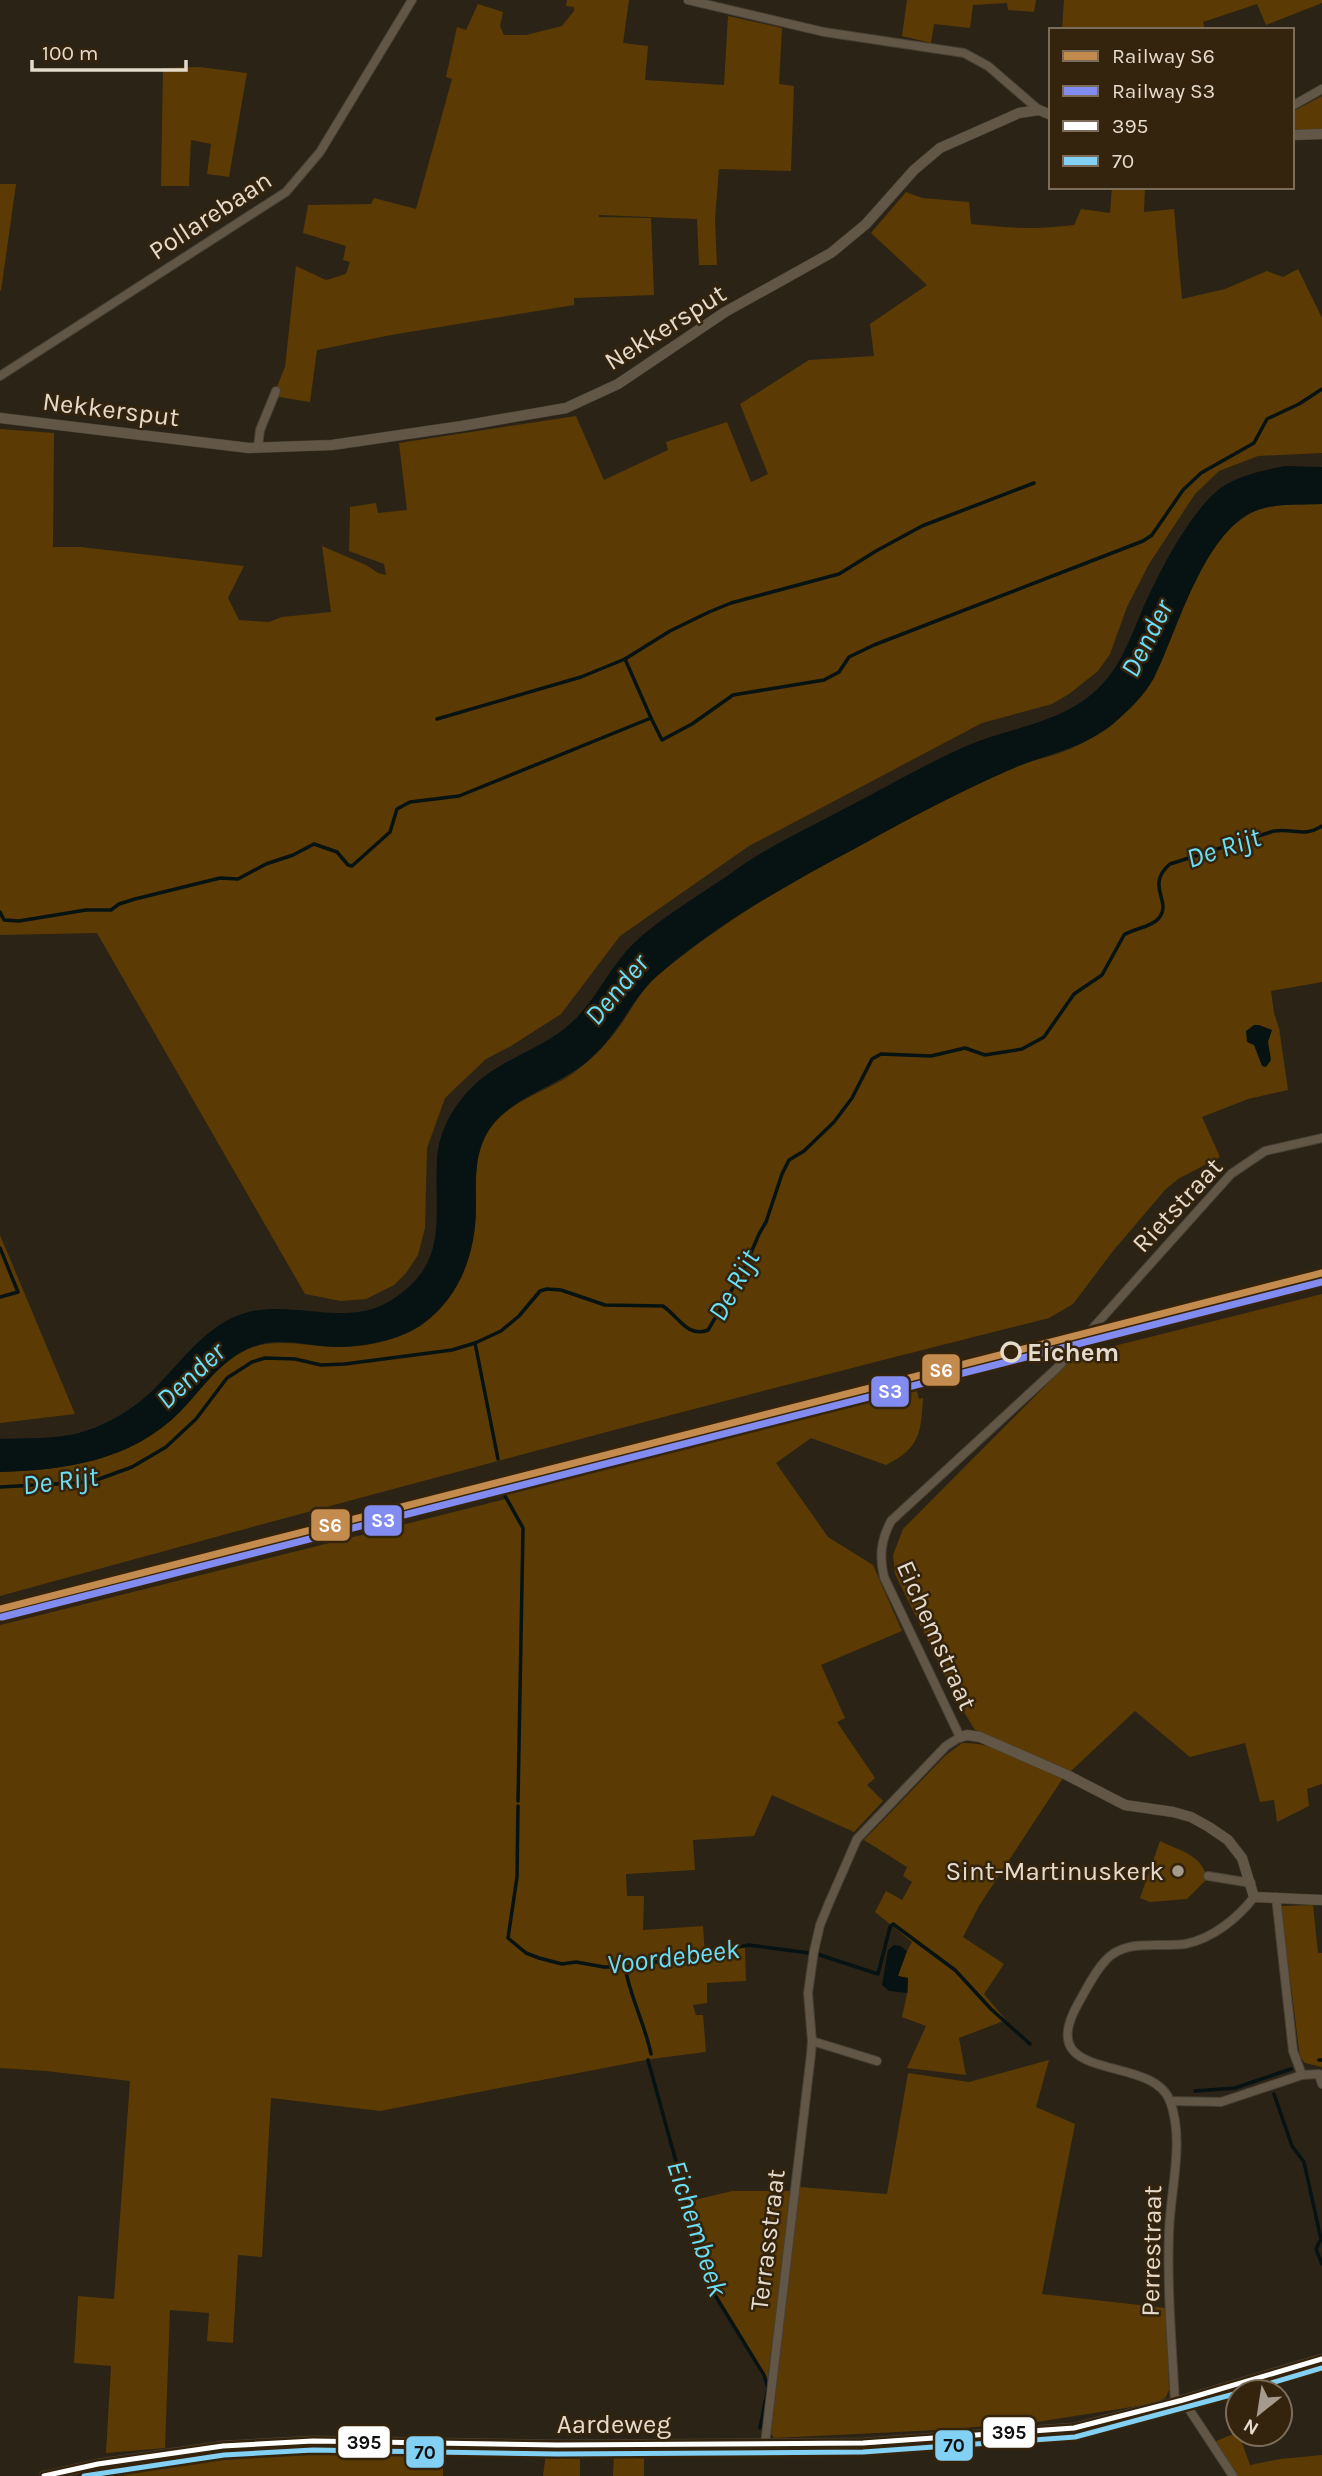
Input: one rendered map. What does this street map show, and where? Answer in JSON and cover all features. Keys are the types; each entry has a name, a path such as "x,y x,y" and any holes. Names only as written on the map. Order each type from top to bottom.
{"street":[{"name":"Pollarebaan","path":"0,376 286,192 320,152 412,0"},
{"path":"688,0 824,32 964,53 988,66 1040,110 1049,114"},
{"path":"1294,105 1322,89"},
{"name":"Nekkersput","path":"0,418 258,447 332,445 566,408 618,384 725,312 831,253 866,224 914,170 940,148 1019,113 1040,110"},
{"path":"1294,135 1322,134"},
{"path":"258,447 260,430 276,391"},
{"name":"Rietstraat","path":"1086,1336 1231,1174 1265,1151 1322,1138"},
{"name":"Eichemstraat","path":"1086,1336 1057,1368 891,1521 885,1532 880,1560 884,1577 960,1737 980,1737 1068,1775 1125,1805 1173,1812 1200,1822 1227,1840 1242,1858 1254,1897"},
{"name":"Terrasstraat","path":"765,2444 812,2042 808,1993 820,1925 857,1839 946,1746 960,1737"},
{"path":"1208,1876 1251,1883"},
{"path":"1322,1900 1254,1897 1242,1912 1206,1936 1182,1944 1126,1947 1117,1951 1100,1967 1069,2022 1067,2035 1070,2046 1079,2056 1154,2083 1165,2092 1170,2101 1221,2102 1302,2076 1321,2074 1322,2084"},
{"path":"1276,1897 1293,2051 1302,2076"},
{"path":"812,2042 877,2061"},
{"name":"Perrestraat","path":"1170,2101 1176,2136 1169,2232 1179,2402"},
{"name":"Aardeweg","path":"44,2476 98,2464 223,2446 313,2441 557,2445 863,2443 1073,2428 1179,2402 1322,2359"},
{"path":"1179,2402 1234,2476"}],"shaded area":[{"path":"567,0 629,0 623,43 648,46 645,80 724,85 728,16 782,28 779,84 794,86 791,171 719,169 715,219 717,265 699,265 697,219 599,215 651,218 654,295 574,298 574,305 317,350 310,402 273,396 285,367 296,266 326,280 346,274 350,262 343,260 346,246 303,233 308,205 371,204 374,198 416,209 452,79 446,77 457,27 466,30 478,4 503,12 500,26 504,35 526,35 562,26 574,11 574,7 566,6"},
{"path":"907,0 1036,0 1034,12 1008,10 1007,3 973,5 970,28 934,24 931,43 902,36"},
{"path":"1064,0 1322,0 1322,3 1266,25 1257,4 1203,22 1204,28 1062,28"},
{"path":"199,67 247,73 229,177 207,174 211,144 191,140 189,186 161,186 163,68"},
{"path":"1322,96 1322,129 1294,130 1294,111"},
{"path":"0,184 16,184 1,291"},
{"path":"1112,189 1145,189 1144,212 1174,209 1182,299 1225,289 1267,271 1283,277 1298,269 1322,318 1322,453 1258,456 1219,471 1195,494 1149,564 1127,607 1110,654 1098,671 1069,694 1052,704 982,723 749,846 620,936 561,1014 486,1059 445,1098 427,1148 425,1228 418,1255 406,1273 394,1285 366,1299 341,1301 305,1294 97,933 0,935 0,429 54,433 53,547 81,547 244,566 228,598 239,620 269,622 282,617 331,612 322,546 386,575 384,564 349,551 350,507 376,503 378,513 407,510 399,443 576,416 604,480 668,450 666,442 727,422 751,482 768,474 740,404 809,360 874,356 870,324 927,285 871,233 906,192 922,198 969,202 971,224 1034,228 1074,225 1081,209 1110,213"},
{"path":"1322,504 1322,982 1271,991 1288,1090 1248,1099 1202,1117 1220,1157 1178,1179 1165,1190 1113,1251 1073,1304 1049,1318 524,1454 0,1596 0,1472 48,1469 96,1460 140,1442 179,1412 221,1368 249,1349 274,1343 361,1346 395,1338 424,1323 447,1299 469,1255 475,1222 479,1155 484,1139 500,1116 523,1100 561,1081 587,1062 613,1035 656,977 711,935 779,890 923,811 1013,768 1070,749 1106,728 1146,690 1205,563 1220,540 1237,522 1266,508"},
{"path":"0,1235 75,1414 0,1423"},
{"path":"1322,1294 1322,1784 1307,1789 1309,1806 1277,1822 1274,1800 1260,1802 1245,1743 1190,1757 1135,1711 1071,1771 975,1730 959,1704 895,1574 893,1555 903,1529 1068,1363 1086,1353"},
{"path":"917,1391 919,1399 923,1398 917,1438 906,1452 886,1465 811,1438 776,1463 828,1537 873,1565 902,1631 821,1665 845,1718 837,1722 875,1778 867,1785 883,1801 854,1832 772,1795 754,1836 693,1840 695,1870 626,1874 627,1896 644,1896 643,1930 703,1926 705,1955 745,1944 746,1981 707,1983 707,2003 693,2005 696,2015 703,2015 706,2052 651,2059 380,2111 271,2098 262,2257 238,2255 233,2343 207,2341 209,2313 170,2310 165,2448 106,2453 111,2366 74,2363 78,2296 114,2299 130,2081 0,2068 0,1625 506,1499 505,1492"},
{"path":"962,1743 1001,1750 1063,1778 979,1906 963,1937 1004,1964 984,1994 1006,2020 959,2038 966,2075 907,2068 926,2026 902,2017 908,1978 898,1976 902,1960 912,1942 875,1912 886,1891 902,1900 912,1882 903,1876 907,1867 864,1840 946,1755"},
{"path":"1160,1841 1189,1854 1204,1871 1207,1879 1187,1899 1150,1902 1140,1898"},
{"path":"1313,1905 1318,1953 1322,1953 1322,2067 1305,2063 1300,2057 1281,1906"},
{"path":"1049,2060 1036,2107 1075,2124 1042,2294 1166,2308 1169,2390 1166,2397 1157,2403 1037,2422 774,2438 771,2434 799,2187 887,2194 908,2073 969,2082"},
{"path":"732,2191 792,2191 767,2384 715,2295 686,2202"},
{"path":"1224,2438 1224,2448 1244,2448 1250,2465 1322,2455 1322,2476 1236,2476 1214,2442"},
{"path":"315,2447 443,2450 443,2476 124,2476 125,2470 209,2456"},
{"path":"546,2453 580,2454 580,2476 543,2476"},
{"path":"614,2454 644,2455 644,2476 613,2476"}],"water":[{"name":"Dender","path":"1285,466 1322,467 1322,504 1283,505 1260,509 1240,520 1223,536 1195,583 1154,678 1141,697 1113,724 1081,743 1010,770 940,803 754,906 704,939 657,976 609,1039 590,1059 505,1112 494,1123 481,1146 477,1163 473,1240 464,1271 448,1300 424,1323 394,1338 361,1345 328,1347 273,1342 252,1347 230,1359 180,1412 161,1429 140,1442 96,1460 73,1465 0,1472 0,1439 70,1435 106,1423 140,1401 208,1333 232,1318 263,1310 337,1313 373,1309 409,1287 422,1272 435,1239 437,1161 441,1137 450,1116 472,1087 491,1071 548,1040 570,1024 585,1008 623,955 643,935 749,860 948,754 1062,713 1092,694 1109,676 1121,657 1166,562 1201,507 1227,484 1255,473"},
{"path":"1254,1025 1272,1030 1268,1042 1271,1060 1266,1067 1262,1066 1254,1045 1247,1042 1246,1031"},
{"path":"894,1945 907,1951 898,1976 908,1978 907,1993 889,1991 882,1985 888,1950"}],"waterway":[{"path":"0,912 4,920 19,921 86,910 111,910 119,904 135,899 220,878 238,879 314,844 337,852 352,866 390,832 397,809 410,802 459,796 651,718 662,740 692,724 733,695 824,680 839,672 849,657 874,645 1143,541 1152,535 1183,490 1201,473 1254,443 1267,419 1299,404 1322,389"},
{"path":"651,718 625,659 670,631 731,603 839,574 922,526 1034,483"},
{"path":"437,719 581,677 625,659"},
{"name":"De Rijt","path":"0,1487 91,1482 132,1467 166,1447 196,1419 227,1378 252,1362 265,1358 295,1359 321,1365 345,1364 452,1350 501,1331 519,1316 540,1291 547,1289 561,1290 605,1305 663,1306 689,1329 701,1332 708,1330 744,1269 766,1222 789,1160 804,1151 834,1122 852,1098 872,1059 881,1054 931,1056 965,1048 985,1055 1022,1049 1044,1037 1074,994 1102,975 1124,935 1158,919 1163,906 1159,879 1170,864 1274,831 1304,832 1322,826"},
{"path":"0,1248 18,1292 0,1297"},
{"name":"Voordebeek","path":"475,1343 498,1459"},
{"name":"Voordebeek","path":"504,1494 523,1528 518,1801"},
{"name":"Voordebeek","path":"518,1806 517,1877 508,1938 526,1953 562,1964 576,1962 604,1967 628,1967 749,1945 809,1953"},
{"name":"Voordebeek","path":"817,1954 878,1974 893,1924 955,1970 991,2009 1030,2044"},
{"name":"Eichembeek","path":"625,1967 651,2054"},
{"name":"Eichembeek","path":"648,2060 715,2295 764,2375 768,2388 760,2428"},
{"name":"Voordebeek","path":"1195,2091 1235,2088 1291,2069"},
{"path":"1274,2094 1292,2146 1304,2162 1321,2239 1316,2249 1322,2264"}],"rail line":[{"name":"S6","path":"0,1609 1322,1273"},
{"name":"S3","path":"2,1617 1322,1282"}],"transit line":[{"name":"395","path":"44,2476 98,2464 223,2446 313,2441 557,2445 863,2443 1074,2428 1183,2400 1322,2359"},
{"name":"70","path":"1288,2378 1322,2368"},
{"name":"70","path":"84,2476 224,2455 313,2450 557,2454 863,2452 1075,2437 1224,2397"}],"place":[{"name":"Eichem","path":"1011,1352"},
{"name":"Sint-Martinuskerk","path":"1178,1871"}]}
